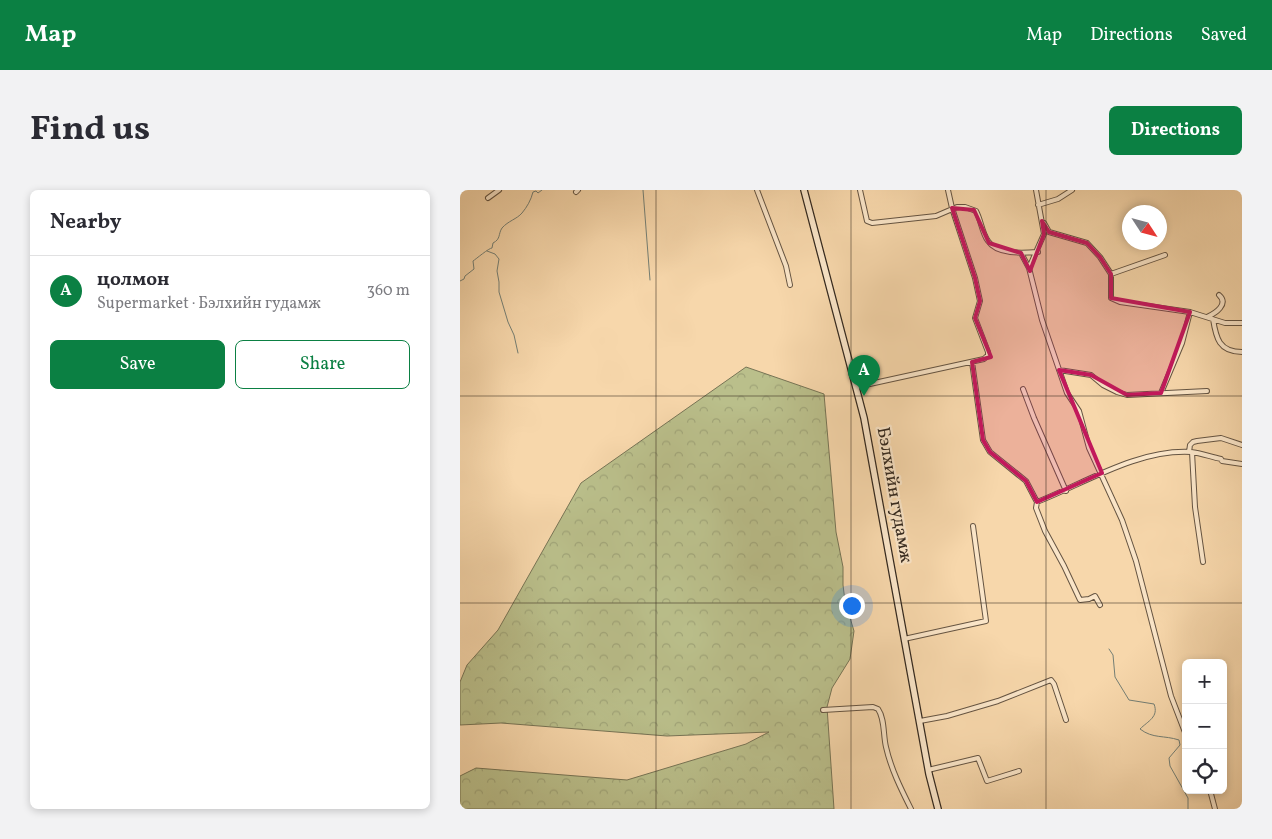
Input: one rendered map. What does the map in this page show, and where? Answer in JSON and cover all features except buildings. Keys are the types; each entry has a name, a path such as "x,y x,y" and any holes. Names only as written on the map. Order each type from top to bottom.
{"main road":[{"name":"Бэлхийн гудамж","path":"804,190 864,418 928,770 938,809"}],"street":[{"path":"488,198 499,190"},
{"path":"757,190 786,266 790,285"},
{"path":"860,190 867,220 872,223 936,216 952,208 965,207 978,213 989,243 1008,252 1038,252"},
{"path":"856,387 972,362 984,359 988,355 975,318 980,302 975,278 948,190"},
{"path":"1030,268 1044,234 1036,190"},
{"path":"1038,205 1058,199 1072,190"},
{"path":"1042,221 1049,232 1087,243 1100,257 1111,274 1111,298 1120,302 1190,312 1225,323 1242,323"},
{"path":"1021,253 1030,268 1042,320 1059,370 1068,394 1079,411 1089,448 1122,520 1136,561 1171,696 1182,725"},
{"path":"1111,274 1165,255"},
{"path":"1207,317 1220,309 1223,301 1219,295"},
{"path":"1161,393 1182,343 1190,312"},
{"path":"1214,318 1216,338 1225,348 1235,352 1242,352"},
{"path":"972,362 983,440 990,452 1026,481 1037,502 1036,508 1045,531 1080,600 1095,596 1100,605"},
{"path":"1059,370 1091,375 1103,385 1127,395 1207,391"},
{"path":"1023,389 1066,491"},
{"path":"1203,562 1195,507 1190,445 1197,440 1221,438 1242,445"},
{"path":"1037,502 1066,491 1102,473 1161,453 1190,452 1221,459 1222,461 1242,464"},
{"path":"904,639 986,621 972,526"},
{"path":"920,722 998,701 1050,680 1054,684 1066,720"},
{"path":"823,710 873,707 878,709 882,717 889,759 898,784 911,809"},
{"path":"928,770 978,758 987,781 1019,771"},
{"path":"1211,794 1215,809"}],"highlighted area":[{"path":"952,208 974,210 989,243 1021,253 1030,271 1044,234 1042,221 1049,232 1087,243 1100,257 1111,274 1111,298 1190,312 1161,393 1127,395 1091,375 1059,370 1102,473 1037,502 1026,481 990,452 983,440 972,362 991,357 975,318 980,301 975,278"}],"green space":[{"path":"746,367 824,394 836,532 843,567 845,601 854,631 850,659 832,688 827,707 834,809 460,809 460,776 476,768 627,780 746,744 769,732 667,736 501,723 460,725 460,682 467,665 498,630 581,483"}],"waterway":[{"path":"460,281 474,269 473,261 492,248 502,228 522,213 529,203 533,192 536,191 538,193 542,190"},
{"path":"643,190 650,280"},
{"path":"487,251 495,254 499,259 497,271 499,292 514,335 518,353"},
{"path":"1109,649 1113,655 1115,677 1129,700 1154,704 1154,716 1140,729 1154,736 1179,740 1180,745 1169,758 1170,766 1188,798 1188,809"}],"place":[{"name":"цолмон","path":"864,396"}]}
